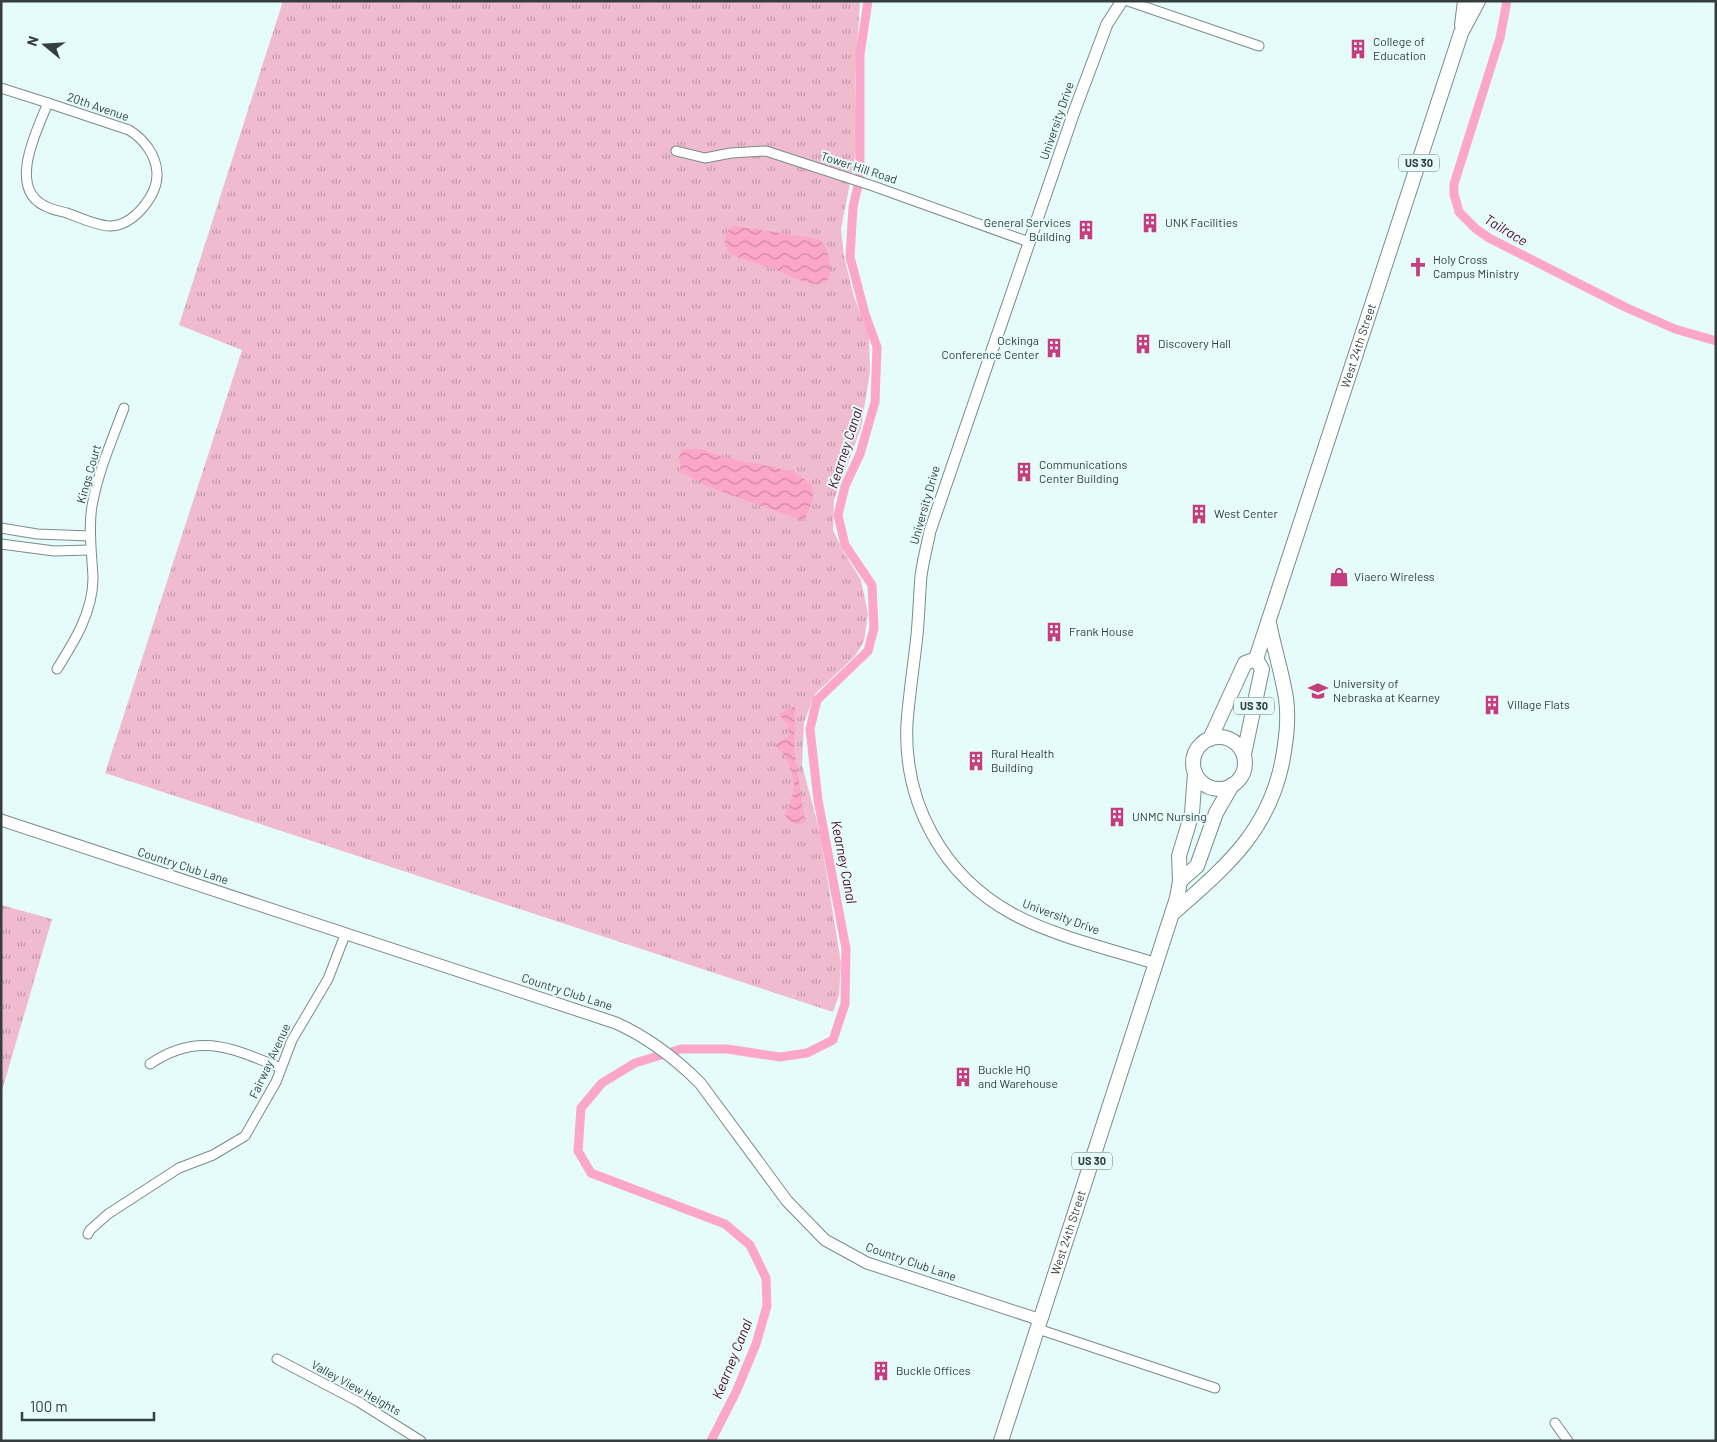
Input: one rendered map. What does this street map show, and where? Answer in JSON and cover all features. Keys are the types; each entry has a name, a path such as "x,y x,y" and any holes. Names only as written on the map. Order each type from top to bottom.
{"main road":[{"name":"West 24th Street","path":"1461,33 1465,1"},
{"name":"West 24th Street","path":"1244,754 1262,669 1256,659 1461,33 1478,1"},
{"path":"1172,915 1219,873 1244,846 1266,814 1277,784 1287,736 1287,716 1286,698 1269,621"},
{"name":"West 24th Street","path":"1210,739 1245,663 1256,659"},
{"path":"1210,739 1228,738 1240,747 1244,754"},
{"name":"US 30","path":"1195,773 1194,758 1196,751 1210,739"},
{"name":"US 30","path":"1180,881 1197,866 1216,813 1242,772 1244,754"},
{"name":"West 24th Street","path":"1001,1441 1172,915 1180,881 1179,856 1192,813 1195,773"},
{"path":"1195,773 1204,784 1211,788 1218,789 1232,785"}],"street":[{"name":"University Drive","path":"1122,1 1107,24 1091,64 930,531 921,574 917,636 907,724 909,768 917,804 930,833 946,858 974,888 1002,908 1027,921 1157,964"},
{"path":"1128,1 1259,46"},
{"name":"20th Avenue","path":"1,88 48,103 129,130 140,136 155,161 157,175 148,201 138,214 128,222 110,226 43,206 30,191 25,173 29,151 48,103"},
{"name":"Tower Hill Road","path":"676,151 705,158 731,153 766,151 869,184 1030,242"},
{"name":"Kings Court","path":"57,670 76,638 89,607 93,580 90,550 92,507 97,482 124,408"},
{"path":"1,528 37,534 90,536"},
{"path":"1,544 54,550 90,550"},
{"name":"Country Club Lane","path":"1,820 345,935 616,1022 649,1041 681,1065 700,1083 787,1201 825,1240 867,1263 1039,1324"},
{"name":"Fairway Avenue","path":"88,1234 108,1214 179,1168 213,1155 245,1136 276,1082 292,1040 328,979 345,935"},
{"path":"150,1064 167,1052 208,1044 240,1051 281,1068"},
{"path":"1039,1324 1215,1388"},
{"name":"Valley View Heights","path":"277,1359 359,1402 421,1441"},
{"path":"1555,1423 1568,1441"}],"green space":[{"path":"283,1 860,1 855,78 857,147 841,229 844,256 854,297 869,337 870,372 861,428 834,500 833,530 843,551 861,580 868,614 864,641 855,656 815,694 804,722 802,765 820,833 841,963 839,995 833,1012 105,773 242,350 179,325"},
{"path":"1,905 52,919 1,1094"}],"water":[{"path":"734,226 819,239 826,248 828,255 829,277 824,282 817,284 808,283 733,255 727,249 725,240 729,228"},
{"path":"701,449 726,458 793,471 812,485 813,500 804,521 709,487 681,472 679,457 682,450"},
{"path":"795,706 794,750 805,822 800,825 789,821 785,815 794,791 794,779 786,757 775,745 789,736 788,726 779,714"}],"waterway":[{"name":"Kearney Canal","path":"711,1441 736,1392 756,1344 767,1306 766,1278 750,1245 725,1224 591,1173 578,1151 581,1108 602,1083 635,1063 681,1049 727,1049 780,1057 807,1053 833,1040 845,1004 846,949 818,800 810,729 817,700 868,651 874,628 872,585 845,545 838,515 845,486 860,454 875,402 877,347 865,314 850,257 853,207 860,177 860,54 868,1"},
{"name":"Tailrace","path":"1507,1 1500,38 1454,184 1454,194 1459,212 1476,229 1489,238 1625,307 1675,329 1716,341"}],"place":[{"name":"College of Education","path":"1358,49"},
{"name":"UNK Facilities","path":"1150,223"},
{"name":"General Services Building","path":"1086,230"},
{"name":"Holy Cross Campus Ministry","path":"1418,267"},
{"name":"Discovery Hall","path":"1143,344"},
{"name":"Ockinga Conference Center","path":"1054,348"},
{"name":"Communications Center Building","path":"1024,472"},
{"name":"West Center","path":"1199,514"},
{"name":"Viaero Wireless","path":"1339,577"},
{"name":"Frank House","path":"1054,632"},
{"name":"University of Nebraska at Kearney","path":"1318,691"},
{"name":"Village Flats","path":"1492,705"},
{"name":"Rural Health Building","path":"976,761"},
{"name":"UNMC Nursing","path":"1117,817"},
{"name":"Buckle HQ and Warehouse","path":"963,1077"},
{"name":"Buckle Offices","path":"881,1371"}]}
